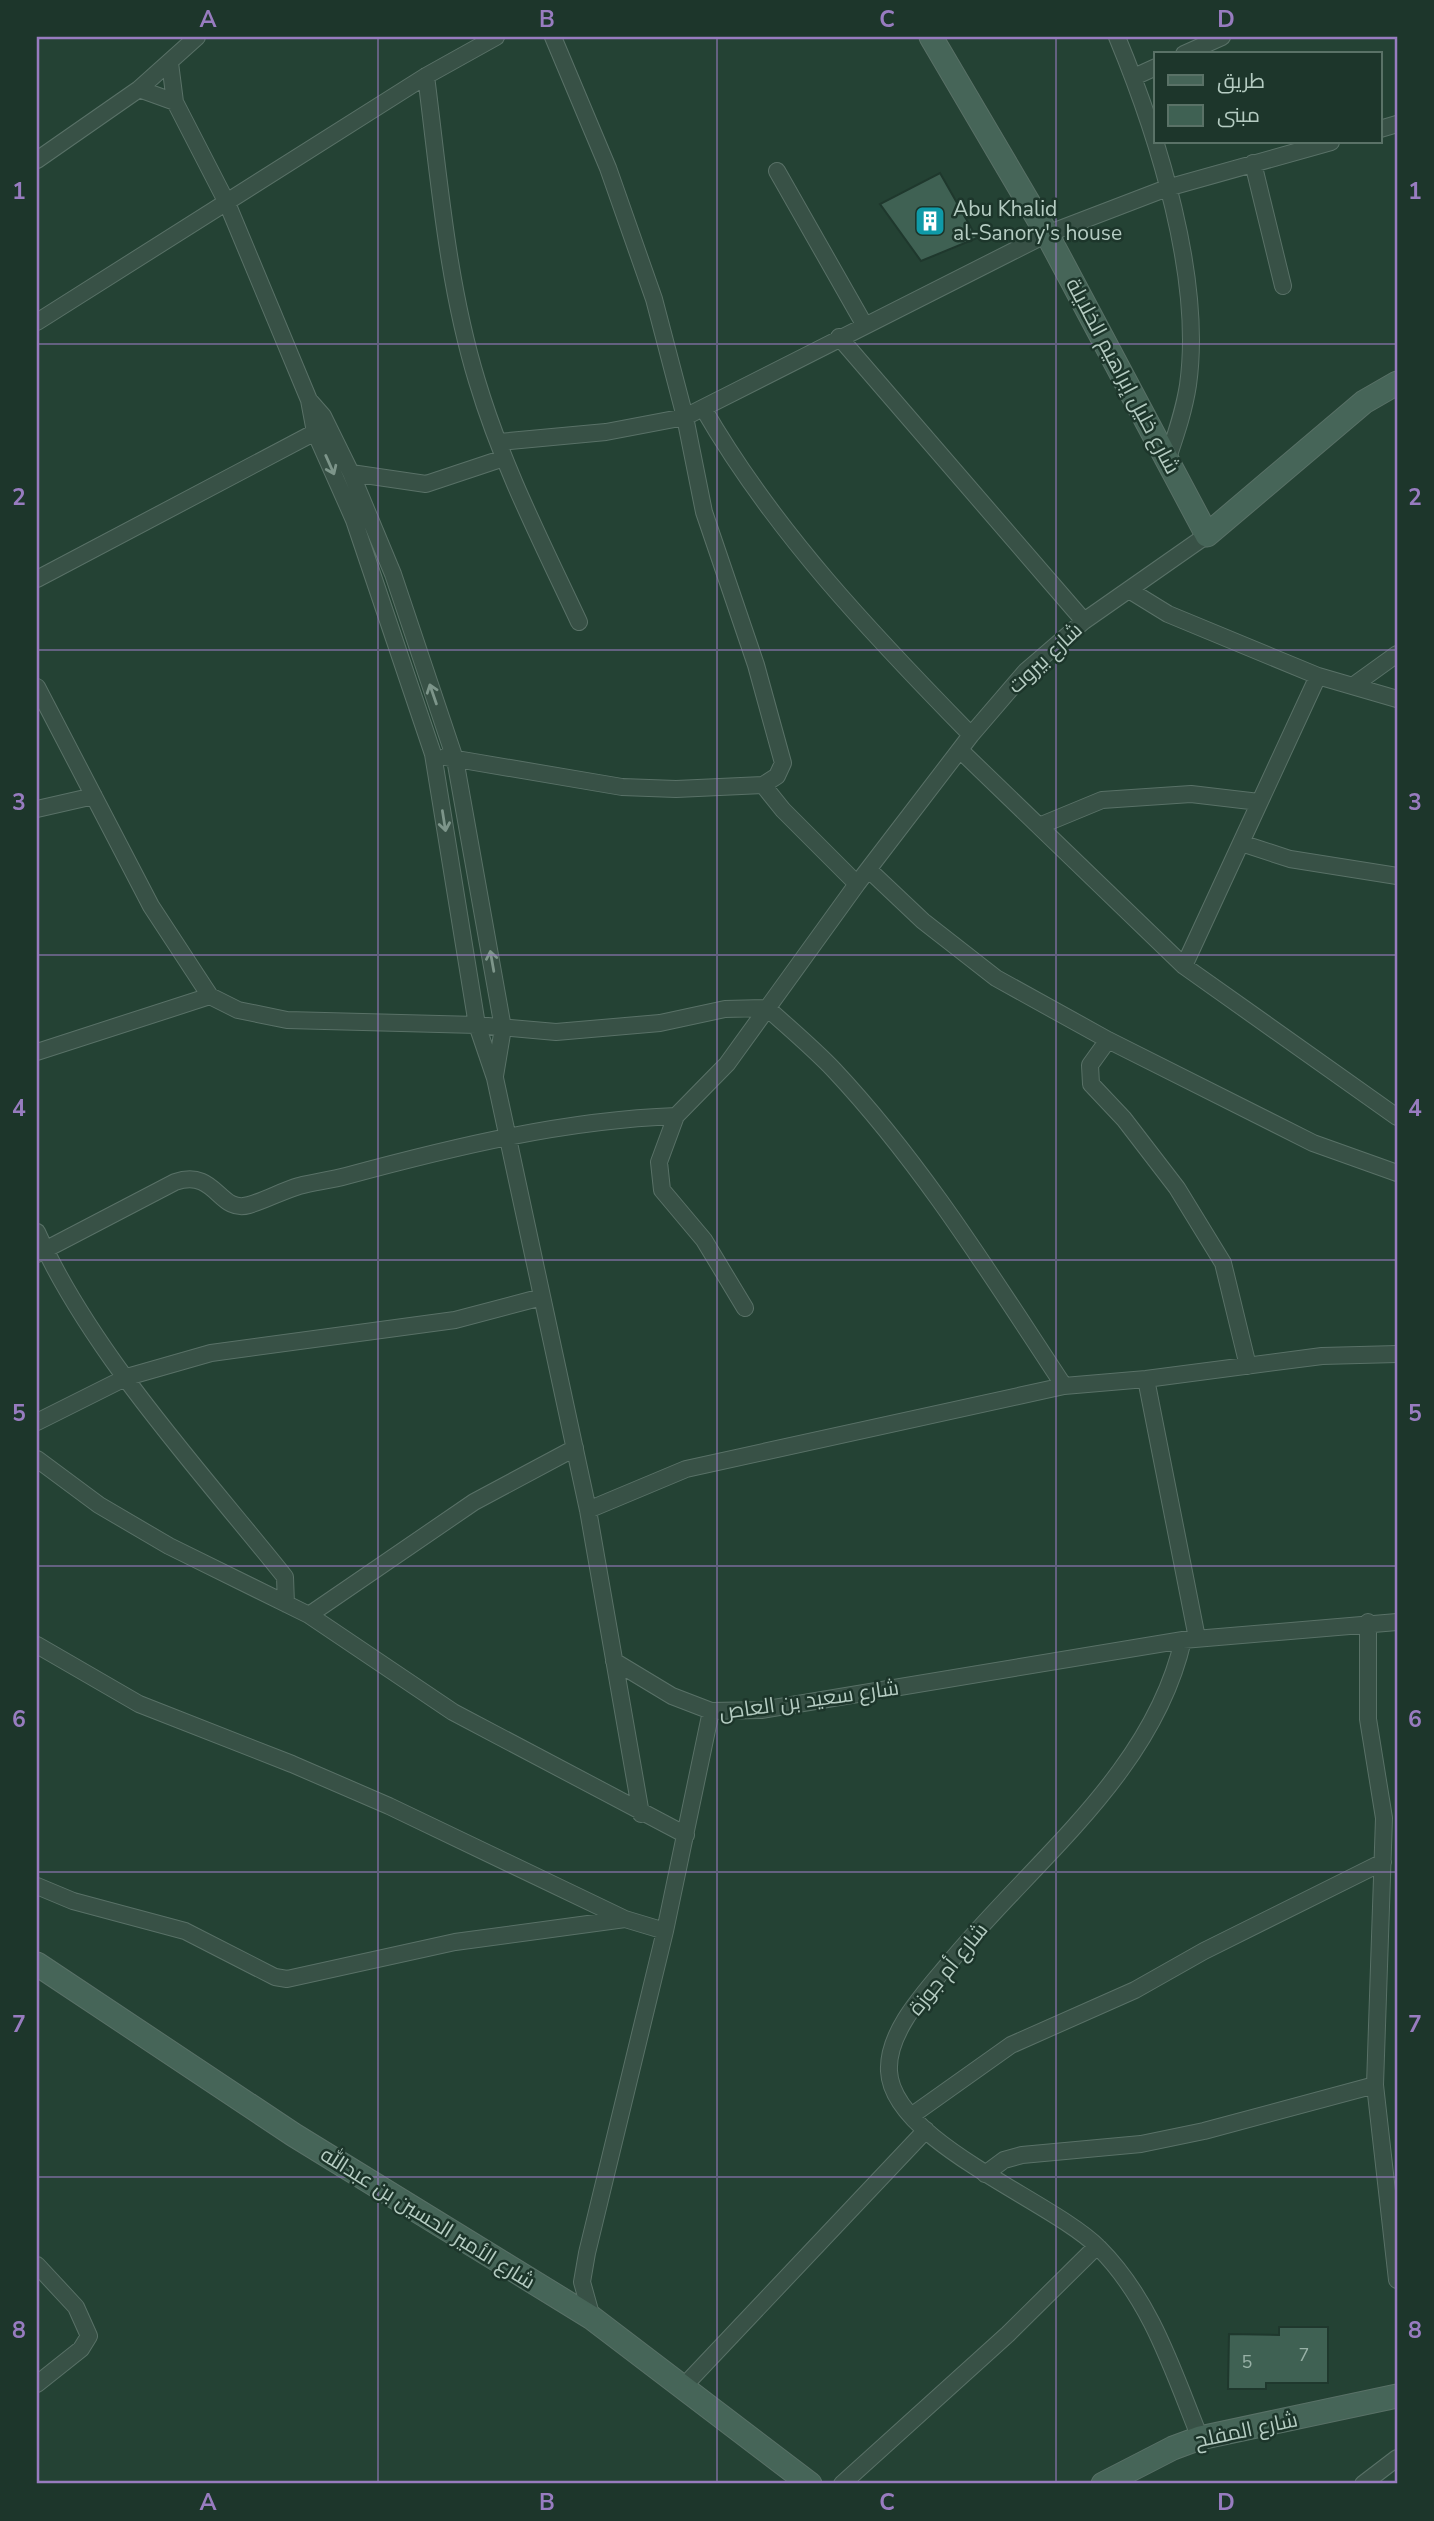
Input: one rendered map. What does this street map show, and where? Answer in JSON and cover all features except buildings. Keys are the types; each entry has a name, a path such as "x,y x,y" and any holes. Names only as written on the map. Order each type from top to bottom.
{"street":[{"path":"37,160 139,89 197,37"},
{"path":"37,322 426,76 463,45 496,37"},
{"path":"433,754 622,786 676,789 763,786 777,776 783,763 756,666 704,512 685,417 657,309 585,110 552,37"},
{"name":"شارع خليل إبراهيم الخلايلة","path":"931,37 1047,234 1207,535"},
{"path":"1117,37 1134,77 1167,188 1185,264 1191,331 1188,384 1180,423 1168,458"},
{"path":"1188,52 1222,37"},
{"path":"170,63 175,102 227,203 322,429 433,754 477,1025 495,1079 588,1510 641,1814"},
{"path":"1134,77 1154,68"},
{"path":"426,76 460,307 477,382 504,458 579,622"},
{"path":"139,89 175,102"},
{"path":"499,442 606,432 685,417 864,324 1047,234 1167,188 1324,144"},
{"path":"1253,163 1283,286"},
{"path":"777,171 864,324"},
{"path":"839,337 1084,621"},
{"name":"شارع بيروت","path":"676,1116 727,1064 857,884 971,736 1026,671 1084,621 1207,535 1364,402 1397,383"},
{"path":"703,408 762,498 820,573 971,736"},
{"path":"322,429 351,473 393,574 455,759 503,1028 495,1079"},
{"path":"37,579 322,429"},
{"path":"351,473 426,484 504,458"},
{"path":"1129,590 1168,614 1318,676 1397,699"},
{"path":"1354,685 1397,654"},
{"path":"1184,966 1318,676"},
{"path":"37,687 151,906 210,996 238,1010 287,1020 477,1025 556,1032 660,1023 725,1009 767,1008 833,1069 911,1160 1064,1386"},
{"path":"961,751 1184,966 1397,1117"},
{"path":"763,786 783,810 857,884"},
{"path":"1039,826 1102,800 1191,794 1259,802"},
{"path":"37,809 94,796"},
{"path":"1241,843 1290,859 1397,876"},
{"path":"869,870 923,920 996,978 1108,1040 1313,1143 1397,1173"},
{"path":"37,1052 210,996"},
{"path":"1108,1040 1090,1065 1091,1084 1124,1119 1177,1188 1223,1263 1248,1366"},
{"path":"41,1252 174,1182 191,1177 201,1179 233,1205 248,1206 301,1186 430,1154 597,1122 676,1116 659,1163 662,1190 704,1240 745,1308"},
{"path":"37,1232 41,1252 127,1377 285,1577 286,1604"},
{"path":"37,1422 127,1377 211,1353 455,1320 542,1297"},
{"path":"588,1510 686,1468 1064,1386 1146,1379 1322,1356 1397,1354"},
{"path":"1146,1379 1190,1639"},
{"path":"309,1615 474,1502 575,1448"},
{"path":"37,1459 99,1505 169,1546 309,1615 453,1712 641,1814 686,1835"},
{"path":"1368,1622 1368,1719 1391,1819 1383,1861 1375,2085 1397,2280"},
{"name":"شارع سعيد بن العاص","path":"592,2318 582,2282 587,2253 665,1931 711,1711 761,1710 1190,1639 1368,1622 1397,1622"},
{"name":"شارع أم جوزة","path":"1190,1639 1156,1716 1105,1791 1001,1904 916,2004 895,2042 889,2071 895,2096 926,2130 985,2174 1028,2199 1097,2246 1129,2281 1155,2327 1200,2438"},
{"path":"37,1645 139,1704 377,1801 625,1919 665,1931"},
{"path":"614,1661 672,1696 711,1711"},
{"path":"911,2116 1011,2045 1135,1990 1204,1951 1383,1861"},
{"path":"37,1886 73,1901 185,1931 275,1977 287,1979 455,1942 625,1919"},
{"name":"شارع الأمير الحسين بن عبدالله","path":"37,1964 294,2135 592,2318 810,2484"},
{"path":"985,2174 1004,2160 1022,2155 1141,2144 1375,2085"},
{"path":"684,2386 926,2130"},
{"path":"842,2484 998,2343 1097,2246"},
{"path":"37,2265 76,2307 89,2336 81,2349 37,2384"},
{"name":"شارع المفلح","path":"1102,2484 1173,2448 1200,2438 1397,2396"},
{"path":"1363,2484 1397,2458"}],"place":[{"name":"Abu Khalid al-Sanory's house","path":"930,221"}]}
